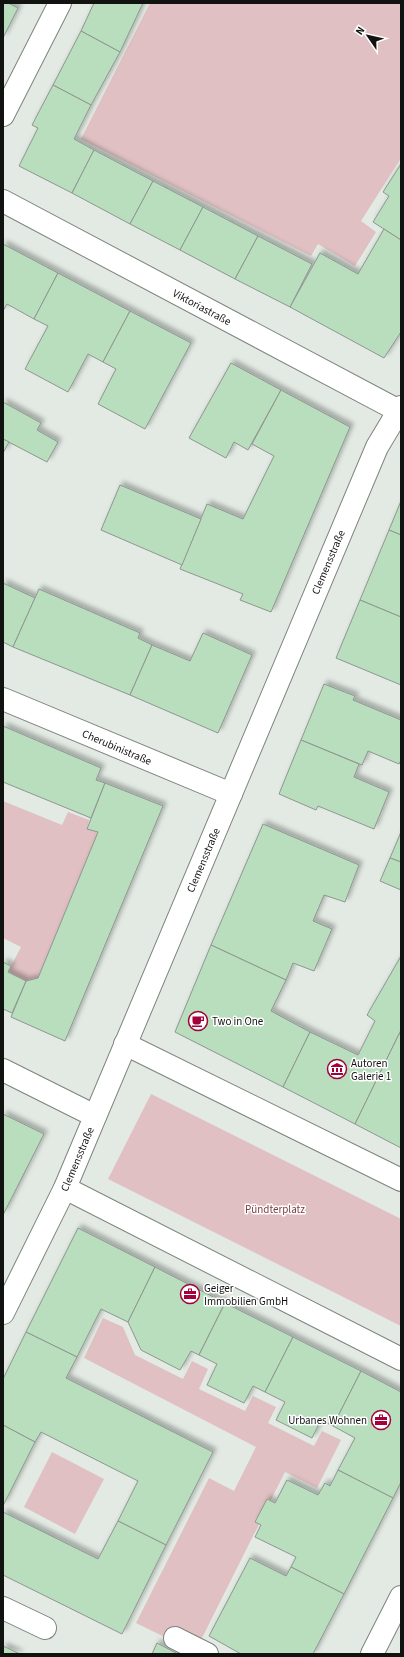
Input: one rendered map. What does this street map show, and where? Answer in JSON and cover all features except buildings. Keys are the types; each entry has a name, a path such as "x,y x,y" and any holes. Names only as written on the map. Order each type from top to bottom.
{"street":[{"path":"3,115 60,3"},
{"name":"Viktoriastraße","path":"3,201 400,410"},
{"name":"Clemensstraße","path":"3,1313 65,1188 377,447 400,410"},
{"name":"Cherubinistraße","path":"3,699 231,794"},
{"path":"125,1044 401,1180"},
{"path":"3,1070 95,1116"},
{"path":"65,1188 401,1359"},
{"path":"372,1654 401,1597"},
{"path":"3,1608 45,1628"},
{"path":"175,1638 207,1654"}],"green space":[{"path":"150,3 401,3 401,158 361,221 376,232 355,266 318,244 311,256 81,139"},
{"path":"3,801 62,825 68,812 89,820 87,829 98,832 38,978 26,981 8,972 21,947 3,938"},
{"name":"Pündterplatz","path":"151,1094 401,1219 401,1326 108,1179"},
{"path":"103,1318 123,1327 135,1355 183,1379 192,1361 208,1369 199,1389 245,1411 253,1396 276,1407 268,1423 314,1446 322,1431 341,1440 317,1488 285,1472 195,1652 136,1623 209,1478 234,1491 256,1447 84,1358"},
{"path":"52,1452 104,1479 75,1534 24,1507"}],"place":[{"name":"Two in One","path":"198,1021"},
{"name":"Autoren Galerie 1","path":"337,1069"},
{"name":"Geiger Immobilien GmbH","path":"190,1294"},
{"name":"Urbanes Wohnen","path":"381,1420"}]}
